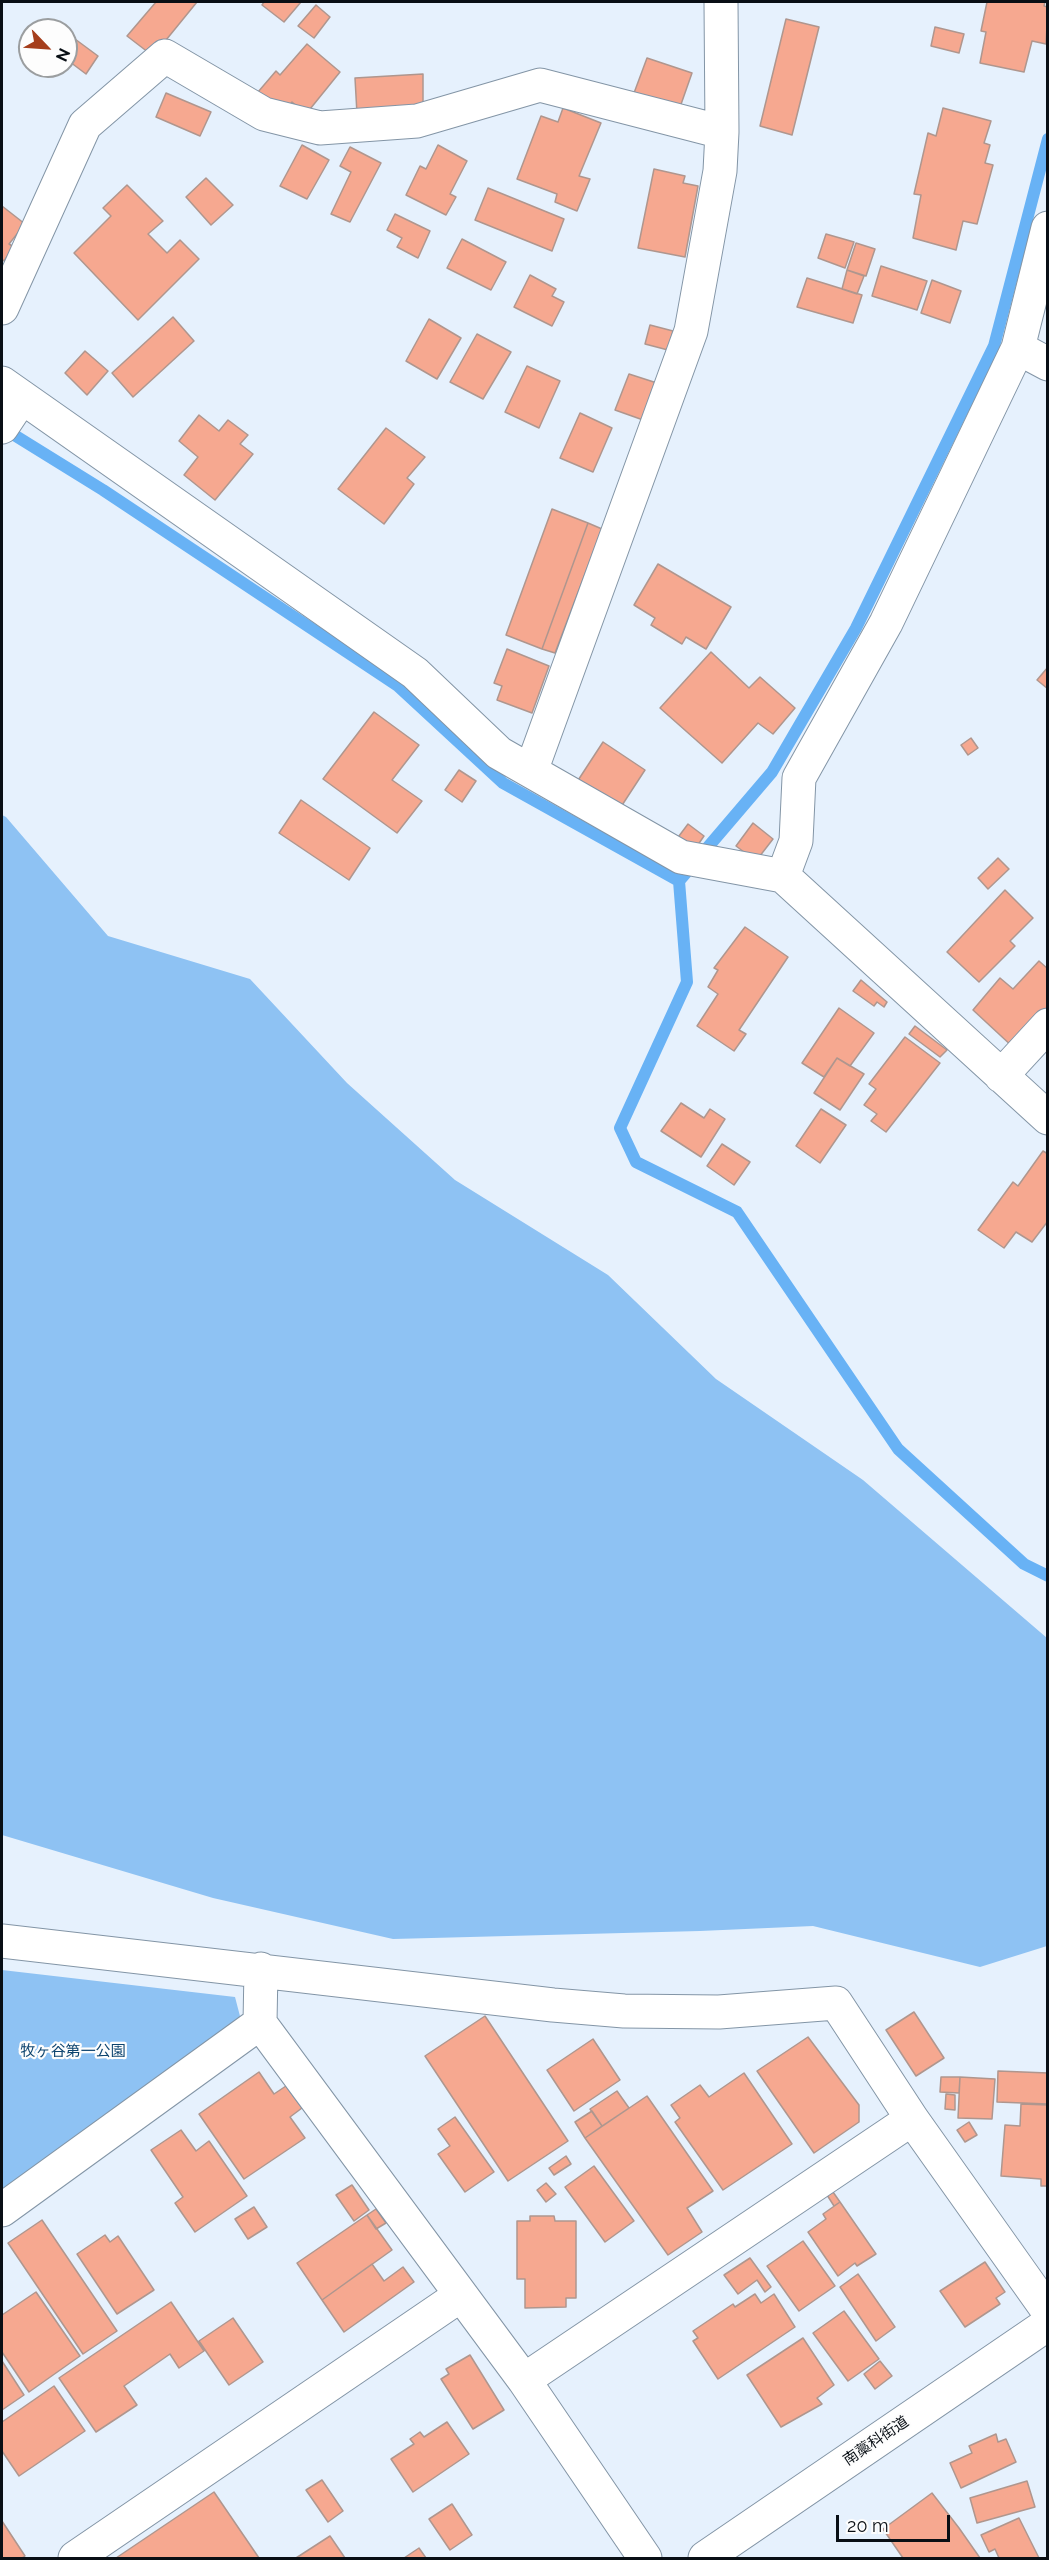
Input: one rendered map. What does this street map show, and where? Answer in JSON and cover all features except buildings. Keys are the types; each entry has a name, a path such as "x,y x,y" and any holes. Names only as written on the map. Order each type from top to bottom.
{"street":[{"path":"531,771 691,331 720,171 721,2"},
{"path":"2,308 85,125 165,56 264,114 320,128 417,121 540,85 722,132"},
{"path":"783,876 796,841 799,778 886,622 1018,348 1047,228"},
{"path":"1018,348 1047,364"},
{"path":"9,404 415,673 499,753 681,857 783,876 1047,1118"},
{"path":"1001,1076 1047,1025"},
{"path":"2,1941 261,1969 554,2005 624,2011 719,2012 836,2003 912,2119 1047,2311"},
{"path":"261,1969 260,2023 524,2380 645,2559"},
{"path":"2,2210 260,2023"},
{"path":"524,2380 912,2119"},
{"path":"75,2559 461,2295"},
{"name":"南藁科街道","path":"705,2559 1047,2324"}],"green space":[{"path":"2,815 108,936 250,979 347,1083 455,1180 608,1275 716,1379 863,1480 1047,1638 1047,1946 980,1967 813,1926 393,1939 213,1898 2,1835"},
{"name":"牧ヶ谷第一公園","path":"2,1970 235,1997 241,2020 2,2190"}],"waterway":[{"path":"1048,139 994,346 856,628 772,772 679,881 687,982 620,1128 636,1162 737,1212 898,1449 1024,1564 1048,1576"},
{"path":"3,428 103,490 398,686 503,783 679,881"}]}
